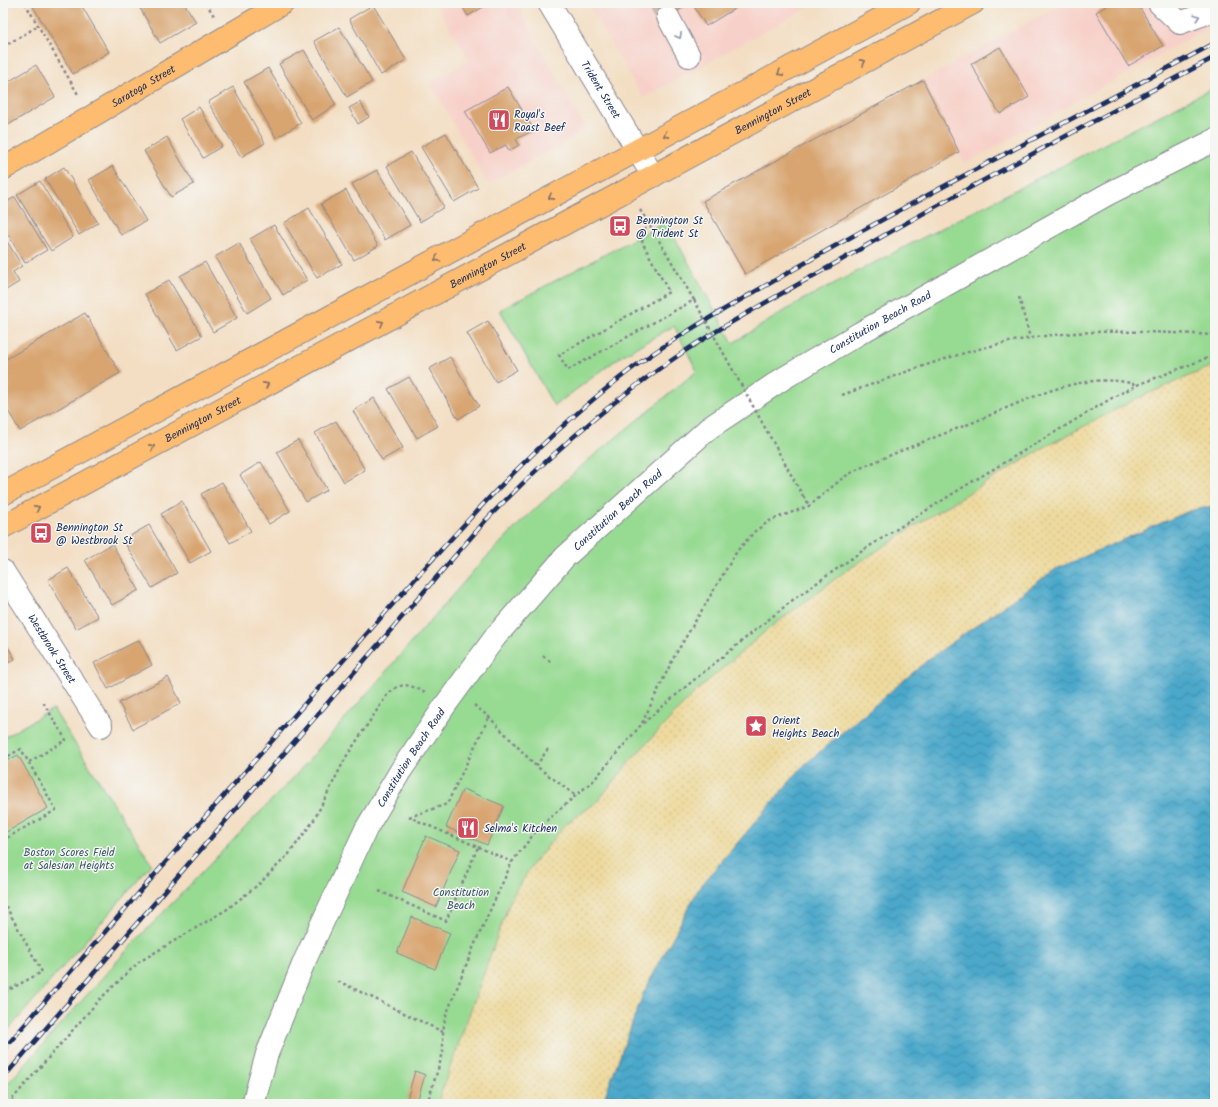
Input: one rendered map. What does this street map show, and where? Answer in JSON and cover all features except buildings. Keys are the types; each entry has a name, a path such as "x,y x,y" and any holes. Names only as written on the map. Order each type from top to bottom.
{"main road":[{"name":"Saratoga Street","path":"3,169 283,3"},
{"path":"3,494 909,3"},
{"name":"Bennington Street","path":"3,527 969,4"},
{"path":"814,54 829,81"}],"street":[{"name":"Trident Street","path":"549,3 653,176"},
{"path":"1159,3 1180,23 1215,10"},
{"path":"668,17 690,56"},
{"name":"Constitution Beach Road","path":"254,1104 267,1054 304,962 366,830 401,770 446,704 496,636 565,557 710,428 784,378 860,333 1108,194 1215,140"},
{"name":"Westbrook Street","path":"3,571 101,726"}],"path":[{"path":"25,3 79,96"},
{"path":"206,3 214,16"},
{"path":"3,47 38,26"},
{"path":"640,210 694,300 809,506"},
{"path":"647,221 642,242 669,292 559,354 568,370 694,300"},
{"path":"1019,298 1030,338"},
{"path":"842,395 968,352 1030,338 1109,331 1215,335"},
{"path":"427,1104 443,1053 443,1032 446,1018 473,948 512,862 540,826 593,781 641,725 688,684 794,599 865,549 1061,428 1137,385 1215,355"},
{"path":"641,725 674,657 738,551 755,531 771,520 809,506 844,477 858,469 1048,392 1094,381 1114,380 1137,385"},
{"path":"543,656 551,662"},
{"path":"8,1104 100,1000 139,962 226,910 259,884 289,854 314,820 346,757 387,695 395,687 401,685 424,691"},
{"path":"29,762 66,740 43,702"},
{"path":"512,862 409,817 447,804 489,717 536,766 575,795"},
{"path":"3,759 21,748 56,810 3,840"},
{"path":"536,766 548,749"},
{"path":"379,891 446,921 478,847"},
{"path":"3,901 42,972 3,993"},
{"path":"338,981 443,1032"}],"shaded area":[{"path":"435,3 516,3 586,130 488,184 430,82 470,61"},
{"path":"587,3 816,3 643,98"},
{"path":"1064,3 1215,3 1215,24 965,164 923,80"}],"green space":[{"name":"Constitution Beach","path":"1215,87 1215,506 1189,511 1056,569 929,659 803,766 699,888 644,992 602,1104 3,1104 3,1089 128,949 295,776 477,567 519,524 586,462 697,371 674,326 620,357 554,406 500,310 666,222 733,343 804,299"},
{"name":"Boston Scores Field at Salesian Heights","path":"53,709 152,864 3,1036 3,738"}],"sand":[{"name":"Orient Heights Beach","path":"1215,365 1215,506 1189,511 1056,569 929,659 803,766 699,888 644,992 602,1104 437,1104 511,898 535,861 566,824 597,802 631,760 695,692 767,630 843,573 921,522 1043,448 1138,398"}],"water":[{"path":"1215,506 1215,1104 602,1104 644,992 699,888 803,766 929,659 1056,569 1189,511"}],"tunnel":[{"path":"660,3 668,17"}],"railway":[{"path":"3,1050 213,807 445,546 516,470 593,400 634,367 672,341 843,241 1215,43"},
{"path":"3,1078 486,520 532,474 581,430 658,370 724,326 1028,156 1215,57"}],"place":[{"name":"Royal's Roast Beef","path":"499,120"},
{"name":"Bennington St @ Trident St","path":"620,226"},
{"name":"Bennington St @ Westbrook St","path":"41,533"},
{"name":"Orient Heights Beach","path":"756,726"},
{"name":"Selma's Kitchen","path":"468,828"}]}
